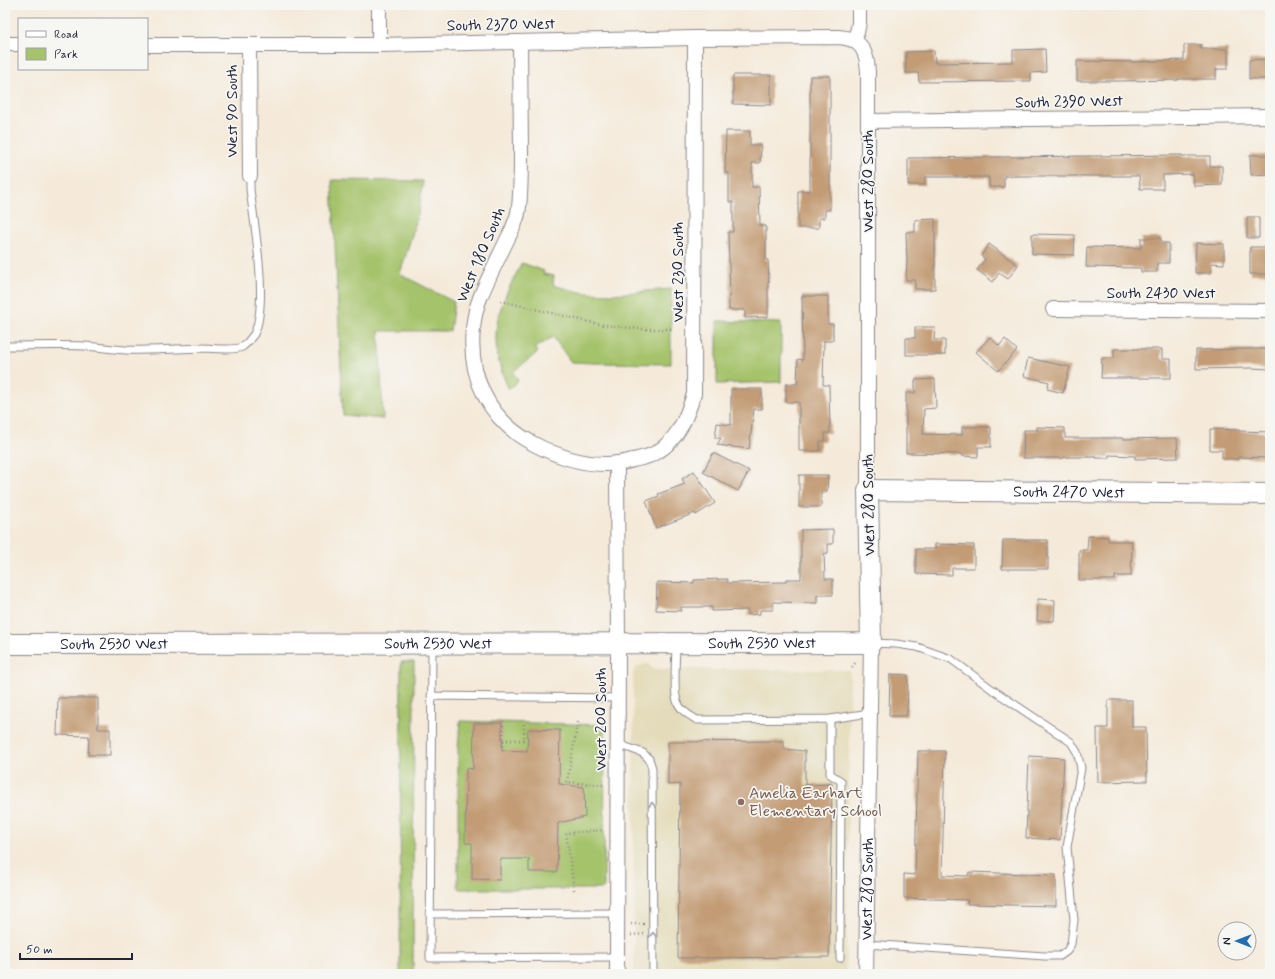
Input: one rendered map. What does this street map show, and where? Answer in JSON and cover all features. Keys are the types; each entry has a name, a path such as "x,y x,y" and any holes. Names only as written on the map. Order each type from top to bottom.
{"street":[{"path":"379,5 379,45"},
{"path":"855,41 859,23 859,5"},
{"name":"South 2370 West","path":"148,45 379,45 695,38 838,37 855,41"},
{"name":"West 230 South","path":"617,463 652,455 666,446 682,425 694,394 695,38"},
{"name":"West 280 South","path":"855,41 860,45 866,54 868,61 868,490 871,644 866,974"},
{"name":"West 180 South","path":"520,42 519,209 514,224 479,299 474,315 472,352 476,376 486,399 498,417 528,441 576,461 596,464 617,463"},
{"path":"5,44 18,44"},
{"name":"West 90 South","path":"249,45 250,176"},
{"name":"South 2390 West","path":"868,121 1270,116"},
{"name":"South 2430 West","path":"1052,309 1270,310"},
{"name":"West 200 South","path":"617,463 617,974"},
{"name":"South 2470 West","path":"868,490 1270,494"},
{"name":"South 2530 West","path":"5,644 871,644"}],"lane":[{"path":"5,346 55,345 126,350 200,348 233,349 242,347 250,340 259,315 260,273 250,189 250,176"},
{"path":"432,644 430,958 617,957"},
{"path":"676,644 675,693 677,702 686,714 697,720 830,719 870,714"},
{"path":"866,944 1045,956 1060,956 1067,951 1071,944 1074,920 1067,847 1081,768 1077,752 1071,742 993,690 951,659 917,647 896,644 871,644"},
{"path":"431,696 618,698"},
{"path":"830,719 830,774 840,780 840,958"},
{"path":"618,744 643,753 649,759 652,768 653,974"},
{"path":"430,914 618,913"}],"path":[{"path":"501,301 598,324 673,329"},
{"path":"503,721 503,750"},
{"path":"503,740 524,740 524,722"},
{"path":"578,722 567,782 606,786"},
{"path":"574,890 566,832 606,830"},
{"path":"630,935 645,934"}],"shaded area":[{"name":"Amelia Earhart Elementary School","path":"644,664 649,664 652,669 850,670 846,974 634,974 633,673 635,669"}],"green space":[{"path":"332,180 423,181 418,215 400,274 454,302 450,331 379,331 383,419 343,415"},
{"path":"522,263 544,271 543,274 554,276 553,283 555,286 585,293 613,294 671,289 671,364 571,362 553,337 535,348 538,352 513,372 518,381 509,389 501,369 496,348 497,326 504,299"},
{"path":"717,321 781,323 781,382 717,384"},
{"path":"401,662 414,662 413,974 400,974"},
{"path":"460,721 605,725 603,889 459,889 458,749"}],"building":[{"path":"1184,45 1201,45 1201,49 1228,49 1228,69 1216,69 1216,79 1077,81 1077,61 1135,62 1184,60"},
{"path":"1045,49 1046,72 1031,73 1031,81 919,82 918,73 906,73 906,52 934,51 935,63 1013,62 1013,50"},
{"path":"1270,59 1270,79 1249,79 1249,60"},
{"path":"733,75 771,75 771,105 733,104"},
{"path":"810,76 830,76 830,210 825,210 825,218 819,218 819,228 798,228 798,191 810,191"},
{"path":"726,131 750,131 750,145 761,145 760,163 752,163 752,187 759,187 760,226 766,226 766,260 768,260 769,282 768,317 745,318 745,310 729,310 728,232 733,232 733,202 729,202 729,173 725,173"},
{"path":"1250,155 1270,155 1270,174 1251,175"},
{"path":"1210,156 1210,166 1222,166 1222,185 1194,186 1193,174 1163,175 1163,189 1140,189 1139,176 1004,176 1004,187 989,187 989,177 925,177 925,185 908,185 908,158"},
{"path":"1247,217 1259,217 1259,238 1247,238"},
{"path":"935,219 935,289 915,289 915,280 906,280 906,232 915,232 915,220"},
{"path":"1032,234 1075,235 1074,255 1032,254"},
{"path":"1141,238 1161,238 1161,243 1169,243 1169,263 1157,263 1157,272 1141,272 1141,268 1086,267 1087,247 1141,248"},
{"path":"1196,243 1224,244 1224,264 1211,263 1211,273 1195,273"},
{"path":"989,244 1018,265 1008,279 999,273 993,282 977,270 985,259 981,256"},
{"path":"1250,247 1270,247 1270,274 1250,274"},
{"path":"802,296 828,296 828,324 833,324 833,341 824,341 823,385 829,385 830,433 825,433 825,441 820,441 820,451 799,451 799,402 786,402 786,384 797,384 798,359 803,360"},
{"path":"915,327 935,327 934,340 945,340 945,355 906,355 906,338 915,338"},
{"path":"990,337 999,346 1005,339 1017,350 998,371 976,352"},
{"path":"1114,349 1162,349 1162,359 1171,359 1171,378 1101,378 1102,358 1114,358"},
{"path":"1270,349 1270,369 1196,369 1196,350"},
{"path":"1028,358 1070,367 1063,393 1047,389 1049,382 1024,376"},
{"path":"935,379 936,408 924,409 923,434 962,435 962,427 991,427 991,447 978,447 978,457 962,456 962,454 906,453 906,393 915,393 915,380"},
{"path":"731,389 762,389 762,409 754,409 749,449 717,445 721,438 715,438 717,423 731,425"},
{"path":"1037,427 1065,428 1065,438 1177,438 1178,458 1135,459 1135,456 1109,455 1109,458 1023,458 1024,430 1037,430"},
{"path":"1210,429 1270,432 1270,458 1238,457 1238,459 1222,459 1222,450 1210,450"},
{"path":"713,453 749,471 738,491 703,472"},
{"path":"694,471 715,503 696,515 695,513 656,528 646,501 659,496 658,494 685,484 682,479"},
{"path":"799,475 828,475 827,492 821,492 821,507 799,507"},
{"path":"833,529 833,544 828,544 828,553 824,554 825,579 833,579 833,595 817,595 817,603 773,602 773,610 760,610 760,614 748,615 748,610 712,611 712,607 681,607 681,611 656,610 657,582 694,583 694,580 727,579 727,583 786,582 786,579 801,579 801,530"},
{"path":"1088,536 1108,537 1108,541 1132,541 1131,576 1115,576 1115,580 1079,580 1079,550 1087,550"},
{"path":"1003,540 1048,540 1048,569 1002,569"},
{"path":"935,544 974,545 974,568 952,568 952,575 916,574 916,549 935,549"},
{"path":"1038,599 1055,600 1054,621 1037,621"},
{"path":"890,674 908,675 907,716 889,716"},
{"path":"58,698 98,698 98,729 110,729 110,755 88,755 89,736 57,735"},
{"path":"1108,700 1132,700 1132,727 1146,727 1147,781 1098,782 1097,728 1108,728"},
{"path":"474,723 502,723 502,750 527,751 528,729 560,730 559,784 584,787 585,817 558,823 557,872 529,872 529,859 500,859 500,880 472,879 472,843 465,843 466,768 473,769"},
{"name":"Amelia Earhart Elementary School","path":"784,741 784,749 805,751 805,785 832,784 829,957 678,958 680,784 668,785 668,742"},
{"path":"918,751 945,751 942,875 968,876 969,872 1056,875 1056,906 967,904 968,900 904,898 904,874 915,875"},
{"path":"1029,756 1064,758 1060,840 1026,838"}],"place":[{"name":"Amelia Earhart Elementary School","path":"741,802"}]}
